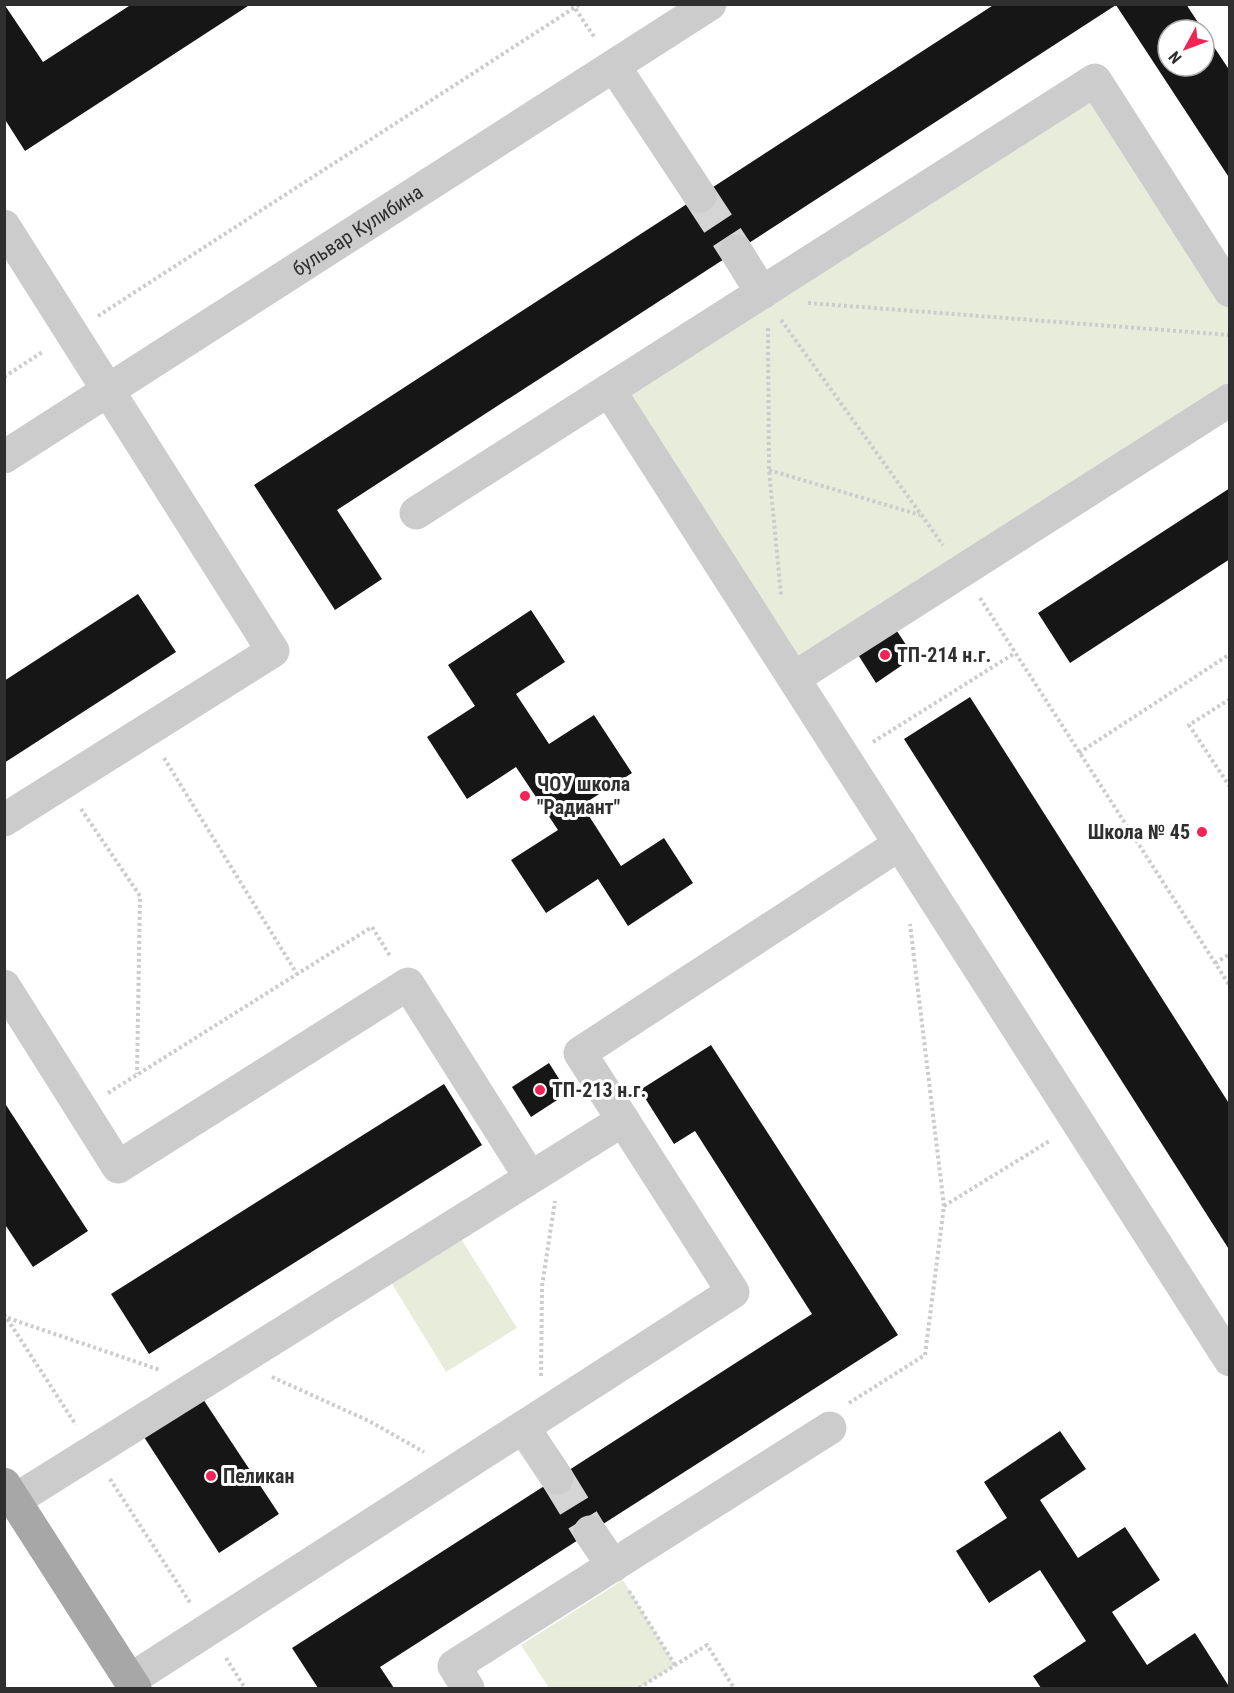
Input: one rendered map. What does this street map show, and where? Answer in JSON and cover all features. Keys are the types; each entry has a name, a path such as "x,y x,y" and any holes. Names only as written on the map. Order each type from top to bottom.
{"main road":[{"path":"10,1492 133,1684"}],"street":[{"name":"бульвар Кулибина","path":"4,457 710,4"},
{"path":"614,66 700,196"},
{"path":"416,513 609,390 765,296 1095,80 1230,291"},
{"path":"4,226 273,651 4,820"},
{"path":"736,251 765,296"},
{"path":"609,390 1230,1360"},
{"path":"794,678 1230,400"},
{"path":"133,1684 208,1630 733,1292 580,1053 900,844"},
{"path":"4,986 118,1167 408,984 530,1178"},
{"path":"10,1492 93,1452 623,1120"},
{"path":"468,1689 454,1666 620,1578 838,1417"},
{"path":"532,1421 556,1478"},
{"path":"590,1532 620,1578"}],"path":[{"path":"4,377 573,6 580,4"},
{"path":"573,6 614,66"},
{"path":"765,296 1230,335"},
{"path":"763,630 782,607 769,470 765,296"},
{"path":"765,296 962,571 1230,986"},
{"path":"769,470 921,515"},
{"path":"870,744 1015,652"},
{"path":"1079,753 1230,654"},
{"path":"1230,699 1189,725 1230,787"},
{"path":"147,730 297,974"},
{"path":"64,783 140,896 137,1075"},
{"path":"838,1417 925,1355 944,1206 908,914"},
{"path":"82,1109 372,927"},
{"path":"1215,963 1230,954"},
{"path":"944,1206 1078,1124"},
{"path":"532,1421 542,1286 561,1158"},
{"path":"6,1316 199,1385"},
{"path":"6,1316 246,1689"},
{"path":"237,1361 369,1421 456,1470"},
{"path":"620,1578 675,1665"},
{"path":"639,1689 707,1645 734,1689"}],"green space":[{"path":"1092,93 1229,308 1229,393 798,669 621,394"},
{"path":"453,1226 517,1328 446,1372 383,1269"},
{"path":"623,1580 675,1665 639,1688 549,1688 521,1645"}],"building":[{"path":"4,4 43,62 132,4 251,4 25,151 4,118"},
{"path":"995,4 1186,4 1195,18 1156,18 1156,66 1116,5 337,510 382,579 335,610 254,485"},
{"path":"1216,50 1230,71 1230,179 1164,78 1216,78"},
{"path":"1230,488 1230,559 1070,663 1038,613"},
{"path":"138,594 176,652 4,763 4,681"},
{"path":"531,610 565,662 516,694 549,744 594,715 632,773 582,805 621,866 664,838 693,883 628,926 598,879 546,913 511,860 558,830 516,767 467,799 427,737 475,706 448,665"},
{"name":"ТП-214 н.г.","path":"895,628 914,657 876,683 857,653"},
{"path":"970,697 1230,1105 1230,1251 904,739"},
{"path":"711,1045 898,1335 380,1667 394,1688 318,1688 292,1648 812,1314 695,1131 674,1144 640,1090"},
{"name":"ТП-213 н.г.","path":"549,1063 568,1093 531,1117 512,1087"},
{"path":"444,1084 482,1145 149,1354 111,1294"},
{"path":"4,1102 88,1231 33,1267 4,1223"},
{"name":"Пеликан","path":"203,1399 279,1514 219,1553 144,1437"},
{"path":"1060,1431 1086,1469 1040,1500 1078,1558 1125,1527 1160,1580 1112,1612 1147,1665 1195,1633 1230,1688 1041,1688 1033,1676 1086,1641 1040,1570 989,1603 956,1551 1007,1518 984,1482"}],"tunnel":[{"path":"700,196 736,251"},
{"path":"557,1478 590,1532"}],"place":[{"name":"ТП-214 н.г.","path":"885,655"},
{"name":"ЧОУ школа \"Радиант\"","path":"525,796"},
{"name":"Школа № 45","path":"1202,832"},
{"name":"ТП-213 н.г.","path":"540,1090"},
{"name":"Пеликан","path":"211,1476"}]}
